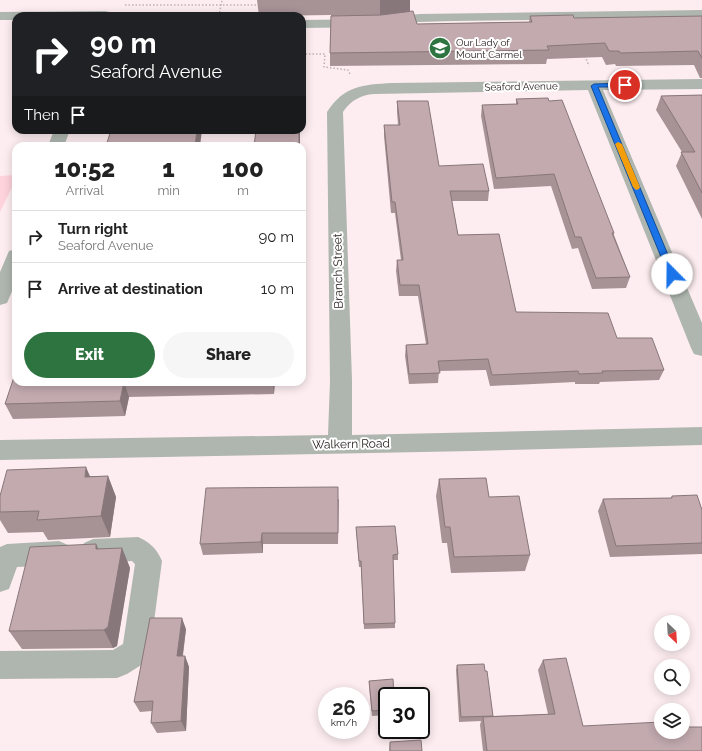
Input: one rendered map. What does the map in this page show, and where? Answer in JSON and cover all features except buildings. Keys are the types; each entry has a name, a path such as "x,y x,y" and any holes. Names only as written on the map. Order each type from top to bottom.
{"street":[{"path":"105,12 110,0"},
{"path":"306,24 369,24 419,18 568,14 702,14"},
{"path":"0,16 12,16"},
{"path":"593,78 702,348"},
{"name":"Seaford Avenue","path":"342,100 356,93 376,89 593,78 702,84"},
{"name":"Branch Street","path":"340,444 341,381 335,112 342,100"},
{"path":"0,298 12,266"},
{"name":"Walkern Road","path":"0,450 473,442 702,436"},
{"path":"0,665 117,664 136,652 149,561 138,549 2,565"}],"path":[{"path":"220,12 222,0"},
{"path":"126,6 260,5"},
{"path":"568,14 593,78"},
{"path":"306,54 331,54"},
{"path":"325,54 324,67 348,70 351,77"}],"shaded area":[{"path":"12,175 12,187 0,212 0,176"}],"slow traffic":[{"path":"618,144 636,187"}],"place":[{"name":"Our Lady of Mount Carmel","path":"440,48"}],"route":[{"path":"625,85 594,86 672,274"}]}
